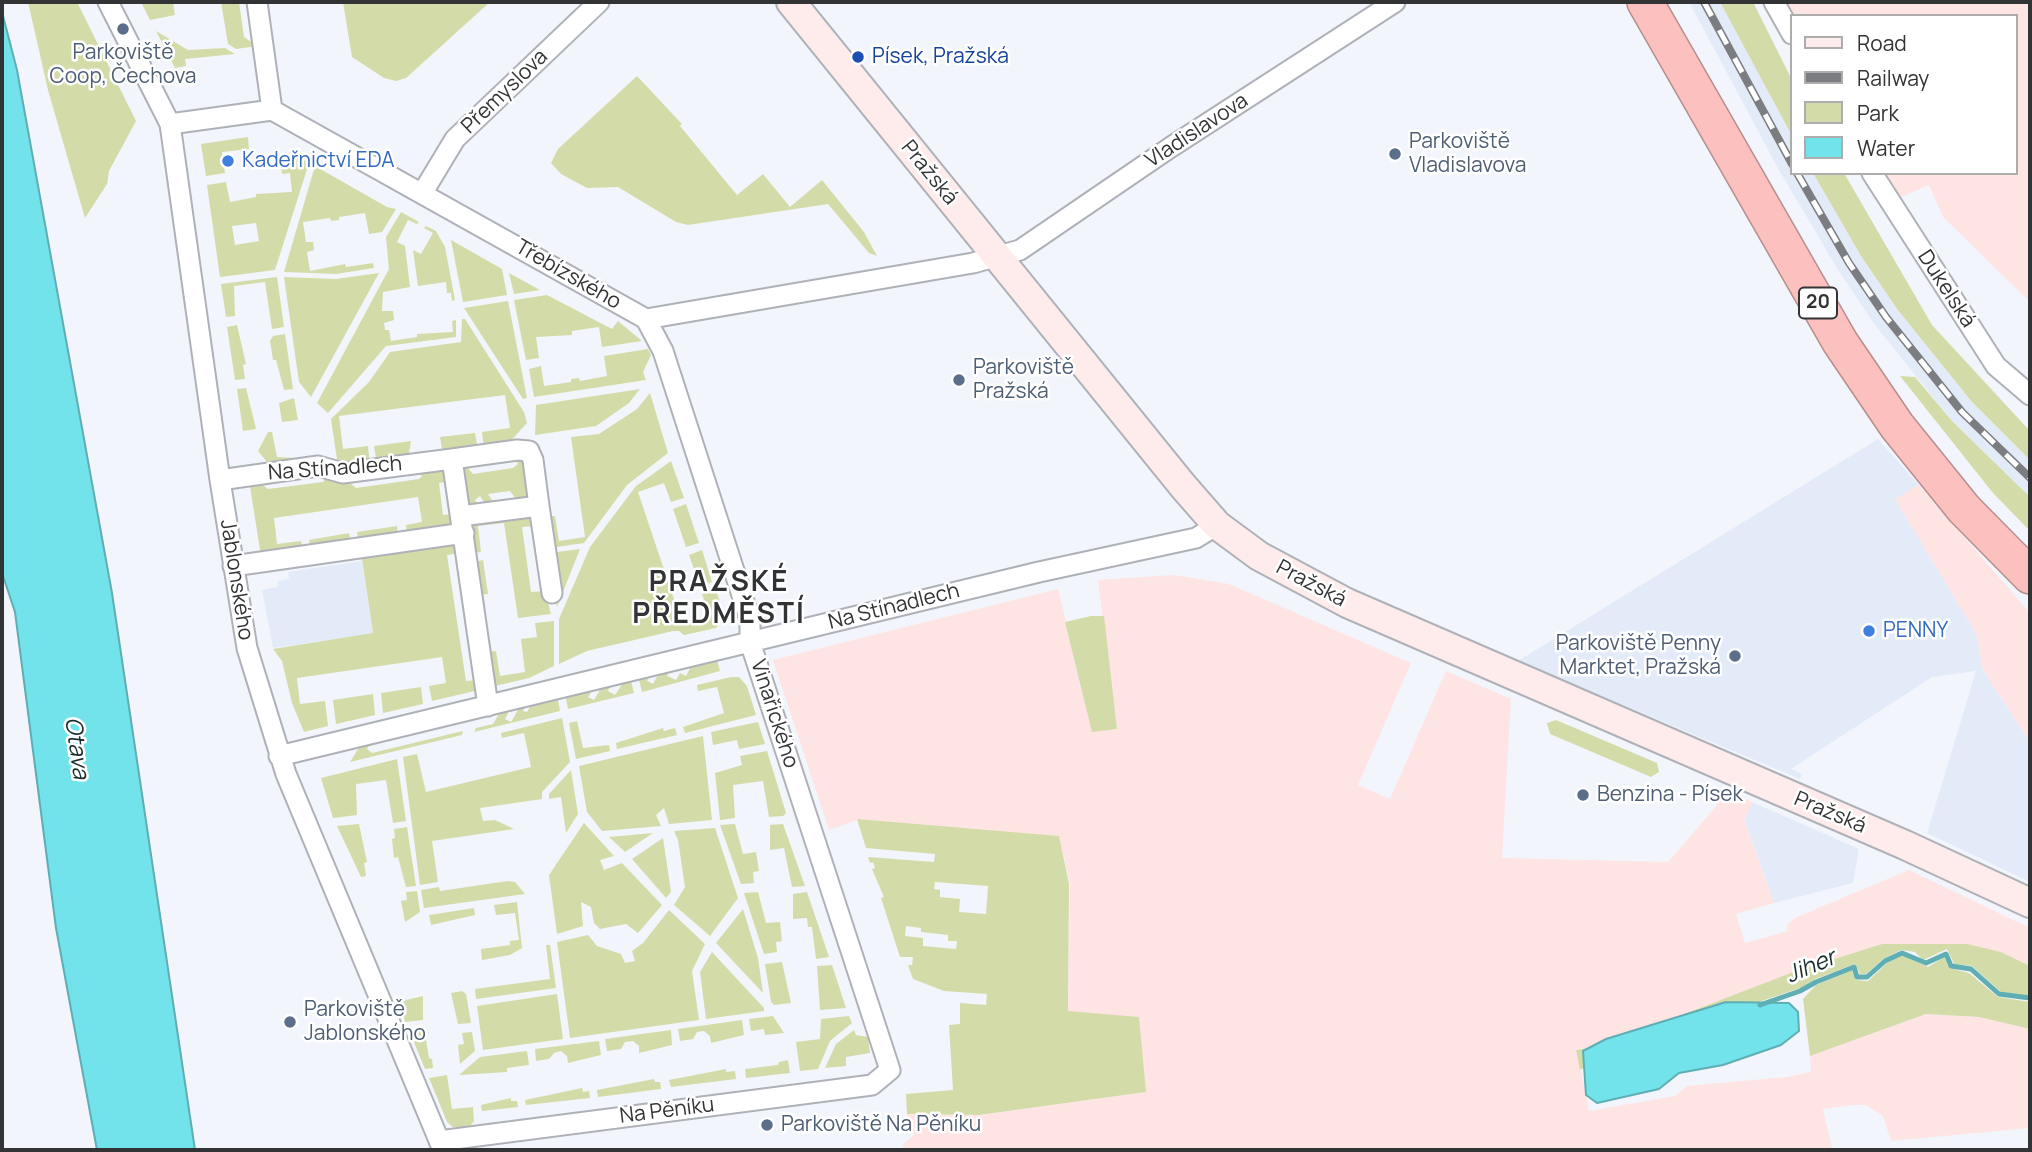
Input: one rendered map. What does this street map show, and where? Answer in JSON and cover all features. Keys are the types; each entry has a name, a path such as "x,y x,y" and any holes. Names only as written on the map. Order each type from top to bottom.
{"highway":[{"name":"20","path":"1645,2 1840,342 1897,426 1955,498 2030,576"},
{"name":"20","path":"1670,2 1850,324 1945,457 2030,549"}],"street":[{"name":"Jablonského","path":"108,2 170,124 220,480 247,648 279,756 441,1146"},
{"path":"170,124 272,110 257,2"},
{"name":"Přemyslova","path":"423,192 455,139 599,2"},
{"name":"Pražská","path":"791,2 1101,388 1217,525 1259,556 1347,603 1893,840 2030,903"},
{"name":"Vladislavova","path":"999,258 1020,250 1171,146 1395,2"},
{"path":"1774,2 1790,30"},
{"name":"Třebízského","path":"272,110 646,319 999,258"},
{"name":"Dukelská","path":"1873,175 1996,366 2030,395"},
{"name":"Vinařického","path":"646,319 663,351 734,569 750,620 750,642 890,1070"},
{"name":"Na Stínadlech","path":"220,480 318,466 343,473 517,450 529,451 539,506"},
{"path":"452,459 488,706"},
{"path":"233,566 462,524 539,506 552,593"},
{"name":"Na Stínadlech","path":"279,756 1038,572 1196,538 1217,525"},
{"name":"Na Pěníku","path":"441,1146 872,1086 890,1070"}],"shaded area":[{"path":"1689,2 1720,2 1790,132 1790,175 1814,175 1861,256 1897,309 1972,402 2030,460 2030,497 1952,421 1875,325 1838,270 1779,170"},
{"path":"1786,2 2030,2 2030,302 1943,217 1929,185 1899,198 1885,175 2018,175 2018,14 1792,14"},
{"path":"1878,439 1919,485 1896,500 1977,635 1983,670 2030,742 2030,882 1927,833 1976,671 1932,677 1791,769 1802,774 1800,779 1518,661"},
{"path":"1919,485 2030,613 2030,742 1983,670 1977,635 1895,499"},
{"path":"362,561 373,634 273,648 262,590 278,587 278,581 289,579 288,572"},
{"path":"1174,575 1229,584 1411,663 1358,785 1390,799 1446,671 1511,699 1502,858 1668,862 1719,803 1725,790 1752,802 1744,820 1774,903 1736,914 1745,943 1788,931 1787,925 1795,918 1909,870 2030,928 2030,966 2001,952 1882,944 1604,1045 1577,1049 1589,1111 1675,1096 1687,1086 1787,1077 1811,1072 1810,1056 1926,1014 1979,1017 2030,1029 2030,1128 1891,1141 1883,1116 1866,1105 1855,1105 1823,1109 1832,1148 1812,1150 904,1150 903,1144 914,1135 907,1114 980,1115 1145,1092 1068,1011 1070,884 1059,837 857,820 829,830 773,660 1058,589 1093,730 1117,729 1098,580"},
{"path":"1752,802 1859,849 1853,883 1774,903 1744,819"}],"green space":[{"path":"28,2 77,2 136,121 109,171 107,184 85,218 48,90"},
{"path":"141,2 173,2 175,15 150,20"},
{"path":"221,2 239,2 244,37 257,46 236,49 228,44"},
{"path":"343,2 490,2 406,78 396,81 384,78 352,57"},
{"path":"1720,2 1753,2 1790,76 1790,132"},
{"path":"156,31 188,50 225,48 235,54 185,59 186,66 175,68"},
{"path":"637,76 682,124 680,126 737,195 763,174 790,207 822,180 864,232 877,256 869,253 828,204 688,225 676,222 618,187 587,188 561,174 551,163 558,149"},
{"path":"248,137 249,149 222,152 225,173 206,176 201,144"},
{"path":"292,153 309,163 275,270 220,277 207,185 226,182 230,202 256,197 256,194 292,192 290,173 282,174 281,165 288,164 287,154","holes":["256,223 259,241 235,245 232,226"]},
{"path":"315,166 387,207 396,209 382,232 369,234 365,213 339,217 339,220 331,221 330,218 303,222 306,242 313,242 314,250 307,252 310,271 345,264 346,267 373,263 374,268 336,274 284,272"},
{"path":"1814,175 1845,175 1932,325 2030,431 2030,460 1972,402 1897,309 1861,256"},
{"path":"401,212 419,222 417,224 408,220 397,242 405,246 410,287 383,292 382,311 393,311 394,320 384,323 385,330 389,330 391,341 417,337 417,334 453,332 452,321 456,320 456,337 386,346 328,413 317,403 389,269 386,237"},
{"path":"426,226 436,231 445,247 455,300 452,301 451,293 447,293 446,282 418,286 413,250 421,254 433,233 424,228"},
{"path":"451,240 502,269 507,295 463,302"},
{"path":"379,273 311,397 299,382 284,277 336,279"},
{"path":"509,273 540,290 514,294"},
{"path":"277,277 284,327 272,329 265,282 234,286 235,316 226,317 221,284"},
{"path":"547,295 612,329 618,321 642,341 602,347 599,327 572,331 572,335 536,337 539,358 526,360 514,300"},
{"path":"508,301 527,398 523,399 464,308"},
{"path":"462,319 465,319 524,412 527,423 506,446 484,449 482,432 510,428 505,395 339,416 343,449 368,446 370,465 338,466 331,419 369,382 390,352 461,342"},
{"path":"237,325 246,364 243,365 245,379 235,380 227,327"},
{"path":"285,334 293,389 284,390 276,360 273,360 270,341 273,336"},
{"path":"648,349 651,355 643,372 646,380 534,397 529,369 541,366 544,386 571,382 571,379 579,378 580,381 607,376 604,356"},
{"path":"1900,376 1915,377 1952,421 2030,497 2030,531 1993,493"},
{"path":"246,388 256,429 243,431 237,389"},
{"path":"640,389 629,403 596,426 535,435 536,405"},
{"path":"650,393 668,453 627,485 584,543 550,548 546,517 555,516 559,541 585,537 571,437 599,434 637,409"},
{"path":"294,398 298,420 282,422 279,403"},
{"path":"268,432 272,432 277,457 297,458 298,464 272,468 258,451"},
{"path":"475,433 478,450 443,455 440,437"},
{"path":"411,441 408,460 377,464 374,446"},
{"path":"525,457 529,500 519,503 510,491 488,494 495,505 487,506 480,496 475,500 480,507 468,508 463,462 473,474 513,468 518,464 514,458"},
{"path":"671,461 684,498 671,502 664,483 638,492 682,623 709,615 702,594 716,590 724,613 722,621 716,628 684,635 673,631 587,651 559,664 559,619 590,547 636,486"},
{"path":"444,469 449,481 439,483 443,515 454,514 454,522 450,526 407,534 406,525 422,522 418,497 274,518 277,544 301,541 303,550 261,556 249,480 256,480 268,489 323,482 325,479 318,473 345,479 356,488 419,479 422,476 415,471"},
{"path":"686,504 699,543 686,547 673,509"},
{"path":"532,513 535,526 522,527 531,592 545,591 551,614 518,618 504,523 478,526 481,552 472,553 470,531 476,521"},
{"path":"397,526 398,536 359,541 357,532"},
{"path":"349,533 351,543 311,549 309,540"},
{"path":"438,542 450,543 460,553 447,555 466,681 478,680 479,690 432,701 429,686 446,683 442,657 297,678 300,704 325,701 328,726 304,732 292,703 282,661 273,649 373,633 362,559 434,548"},
{"path":"580,549 557,607 550,553"},
{"path":"702,550 712,582 700,586 689,555"},
{"path":"483,560 488,594 478,595 473,562"},
{"path":"1104,616 1117,729 1092,732 1065,622"},
{"path":"554,621 554,666 529,678 491,687 486,652 496,651 500,676 525,672 521,639 537,637 535,623"},
{"path":"716,656 720,671 642,692 638,675 651,674 647,681 653,684 661,669 670,669 667,676 676,680 680,673 686,676 694,661"},
{"path":"627,677 630,677 634,693 568,709 565,693 594,688 588,697 594,700 604,683 611,684 608,691 615,695"},
{"path":"739,677 747,686 756,715 685,733 683,727 724,713 717,687 698,691 697,685"},
{"path":"421,687 423,704 383,713 381,693"},
{"path":"373,694 375,715 336,724 333,700"},
{"path":"557,695 560,711 474,732 476,728 493,724 503,707 511,707 505,719 511,722 522,703 527,704 523,711 527,712 533,700"},
{"path":"562,718 570,762 542,792 542,799 480,808 483,821 495,820 514,829 432,841 438,882 420,885 403,757 417,754 426,792 531,767 524,733 502,738 501,733"},
{"path":"1556,720 1657,763 1659,772 1651,777 1550,734 1547,723"},
{"path":"577,721 583,748 609,745 610,751 576,759 569,723"},
{"path":"758,722 765,744 739,749 737,740 713,745 711,732"},
{"path":"663,728 664,731 675,728 677,735 617,749 616,743"},
{"path":"463,731 462,735 350,762 363,741 372,739 367,749 372,753"},
{"path":"703,736 712,820 669,824 664,808 656,815 661,826 602,831 587,812 579,766"},
{"path":"767,751 786,813 783,816 769,817 763,781 733,785 735,818 720,820 715,773 742,765 740,756"},
{"path":"397,759 406,821 393,823 386,780 356,784 357,815 333,818 321,778"},
{"path":"571,770 578,814 566,833 561,797 549,799 549,794"},
{"path":"857,819 1059,836 1069,884 1068,1011 1139,1017 1146,1092 979,1115 907,1114 906,1094 953,1090 949,1025 960,1024 960,1003 986,1005 987,994 944,991 913,979 908,965 912,965 913,957 900,957 881,898 884,897 872,869 875,868 868,857 934,862 935,854 866,848","holes":["935,882 988,886 986,914 959,912 960,899 940,897 940,890 934,889","906,926 921,928 921,932 948,935 948,941 957,941 956,949 923,946 923,938 905,936"]},
{"path":"584,823 614,856 600,860 604,870 622,863 662,905 638,933 626,924 600,929 594,923 591,907 581,902 583,926 557,934 549,875"},
{"path":"359,824 367,862 364,863 366,876 361,877 337,826"},
{"path":"735,824 743,854 756,852 759,871 753,872 754,883 741,884 720,825"},
{"path":"783,824 805,886 792,887 784,848 770,850 770,825"},
{"path":"407,827 416,886 406,887 398,857 394,858 392,839 395,838 394,829"},
{"path":"715,828 738,898 710,936 674,905 685,887 678,840 674,831"},
{"path":"653,833 625,852 609,837"},
{"path":"663,838 671,892 666,898 632,859"},
{"path":"515,882 525,894 424,908 421,890 439,887 440,891"},
{"path":"417,891 420,912 405,922 401,901 407,900 406,892"},
{"path":"758,892 766,923 780,922 782,941 776,942 777,952 764,954 744,893"},
{"path":"807,892 829,957 816,959 812,927 808,927 807,918 793,919 793,894"},
{"path":"517,902 522,948 510,955 482,960 481,949 510,945 510,941 519,940 515,913 496,915 494,905"},
{"path":"474,908 475,915 431,925 429,915"},
{"path":"743,909 758,958 763,993 716,943"},
{"path":"669,910 705,944 692,971 699,1020 570,1038 557,942 588,935 597,946 621,954 625,963 635,961 632,951 643,943"},
{"path":"1882,944 1967,944 2001,952 2030,966 2030,996 2001,992 1972,966 1954,964 1947,949 1923,960 1915,952 1901,950 1883,959 1866,974 1860,974 1855,964 1815,979 1803,987 1605,1054 1580,1070 1576,1050 1604,1045 1796,971"},
{"path":"546,945 550,945 556,988 476,999 475,989 550,979"},
{"path":"712,952 764,1011 706,1019 700,972"},
{"path":"1902,955 1928,967 1944,957 1949,968 1969,973 1998,997 2030,1002 2030,1029 1979,1017 1926,1014 1810,1056 1803,999 1816,985 1852,970 1856,980 1868,981 1887,963"},
{"path":"782,962 791,1003 774,1005 771,1002 765,964"},
{"path":"832,965 846,1008 820,1010 817,966"},
{"path":"462,991 466,994 471,1023 458,1024 451,993"},
{"path":"557,994 563,1039 483,1050 477,1006"},
{"path":"423,996 423,1020 405,1022 401,1004"},
{"path":"773,1016 784,1033 765,1035 764,1029 751,1031 749,1019"},
{"path":"849,1016 852,1023 830,1041 818,1069 800,1071 796,1042 820,1039 821,1019"},
{"path":"742,1020 744,1035 711,1043 710,1036 704,1031 697,1032 693,1039 680,1041 678,1029"},
{"path":"424,1028 433,1068 425,1069 409,1030"},
{"path":"671,1030 672,1045 639,1053 639,1046 633,1041 625,1042 621,1049 607,1051 605,1039"},
{"path":"854,1030 856,1035 868,1037 870,1053 846,1057 846,1066 825,1068 836,1044"},
{"path":"472,1032 475,1051 460,1064 458,1045 464,1044 462,1033"},
{"path":"599,1041 601,1055 568,1063 567,1056 561,1051 554,1053 549,1059 536,1061 535,1049"},
{"path":"527,1051 529,1065 507,1068 507,1072 459,1075 480,1057"},
{"path":"788,1060 790,1073 746,1078 745,1069 778,1065 779,1062"},
{"path":"726,1069 726,1072 735,1071 736,1079 671,1087 669,1080"},
{"path":"447,1075 452,1109 473,1107 474,1121 469,1127 453,1127 447,1122 429,1078"},
{"path":"654,1079 655,1082 660,1082 661,1089 598,1097 597,1090"},
{"path":"582,1088 583,1092 589,1091 590,1098 526,1105 525,1100"},
{"path":"511,1098 511,1101 517,1101 518,1107 482,1111 481,1105"}],"water":[{"name":"Otava","path":"2,12 17,70 112,593 195,1150 97,1150 56,928 15,612 2,573"},
{"path":"1726,1002 1789,1003 1798,1012 1799,1031 1781,1045 1723,1065 1679,1073 1659,1089 1597,1103 1586,1095 1583,1051 1606,1039"}],"waterway":[{"name":"Jiher","path":"1760,1005 1854,967 1857,977 1867,977 1885,961 1902,953 1926,963 1946,954 1951,966 1971,969 1999,994 2030,998"}],"railway":[{"path":"1704,2 1790,160"},
{"path":"1798,175 1849,263 1886,317 1962,412 2030,478"}],"place":[{"name":"Parkoviště Coop, Čechova","path":"123,29"},
{"name":"Písek, Pražská","path":"858,57"},
{"name":"Parkoviště Vladislavova","path":"1395,154"},
{"name":"Kadeřnictví EDA","path":"228,161"},
{"name":"Parkoviště Pražská","path":"959,380"},
{"name":"PENNY","path":"1869,631"},
{"name":"Parkoviště Penny Marktet, Pražská","path":"1735,656"},
{"name":"Benzina - Písek","path":"1583,795"},
{"name":"Parkoviště Jablonského","path":"290,1022"},
{"name":"Parkoviště Na Pěníku","path":"767,1125"}],"district":[{"name":"PRAŽSKÉ PŘEDMĚSTÍ","path":"719,599"}]}
